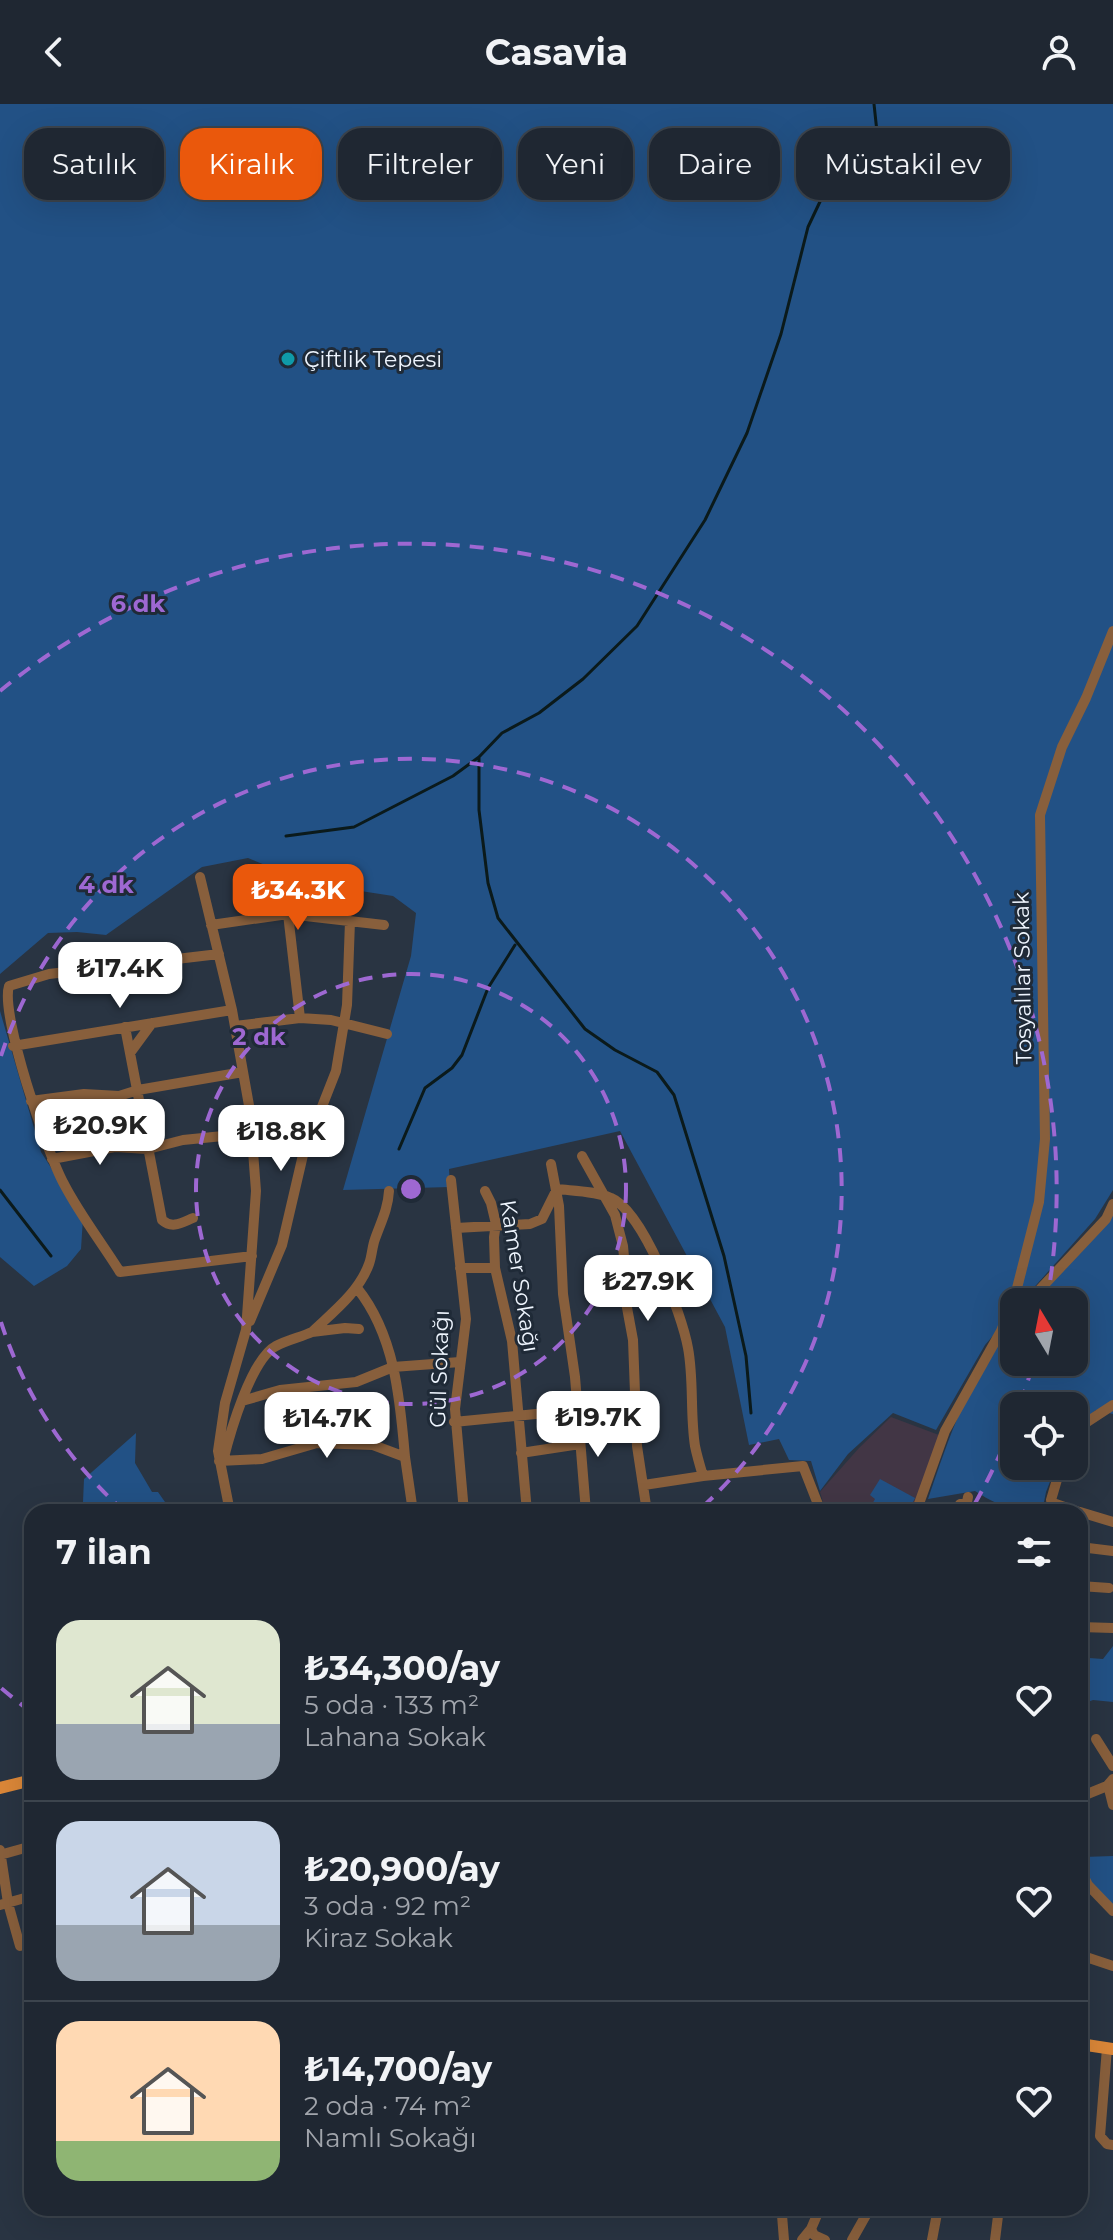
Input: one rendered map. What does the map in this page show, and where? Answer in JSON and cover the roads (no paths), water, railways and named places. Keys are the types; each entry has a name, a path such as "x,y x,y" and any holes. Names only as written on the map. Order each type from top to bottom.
{"main road":[{"path":"0,1788 24,1782"},
{"path":"1088,2045 1110,2048"}],"street":[{"name":"Tosyalılar Sokak","path":"1017,1288 1039,1202 1045,1139 1040,815 1062,747 1113,631"},
{"path":"200,877 232,1010 253,1133 256,1191 246,1330"},
{"path":"211,925 288,914 384,925"},
{"path":"288,914 300,1018"},
{"path":"229,1504 221,1461 225,1403 246,1330 282,1245 303,1155 336,1071 346,1024 350,921"},
{"path":"219,954 49,974 9,986 5,995 13,1046 52,1159 65,1186 120,1272 252,1256"},
{"path":"13,1046 232,1010"},
{"path":"235,1026 300,1018 346,1024 387,1034"},
{"path":"130,1053 152,1023"},
{"path":"125,1027 162,1220 175,1226 193,1218"},
{"path":"31,1101 84,1094 119,1096 243,1072"},
{"path":"45,1136 76,1125"},
{"path":"52,1159 115,1147 148,1149 183,1140 253,1133"},
{"path":"582,1156 615,1215 623,1246 623,1286 633,1340 637,1446 646,1504"},
{"path":"551,1164 557,1189 563,1294 575,1377 585,1504"},
{"name":"Gül Sokağı","path":"451,1180 466,1319 454,1422 463,1504"},
{"path":"557,1189 612,1198 632,1214 647,1238 681,1322 688,1349 695,1446 703,1476"},
{"path":"456,1228 496,1224 521,1226 542,1219 557,1189"},
{"path":"312,1332 357,1288 369,1264 388,1208 389,1191"},
{"name":"Kamer Sokağı","path":"485,1191 489,1195 496,1224 495,1268 512,1341 526,1504"},
{"path":"1041,1288 1106,1219 1113,1204"},
{"path":"460,1268 495,1268"},
{"path":"357,1288 370,1304 393,1367 402,1415 411,1504"},
{"path":"221,1461 242,1401 270,1350 312,1332 359,1329"},
{"path":"919,1504 945,1431 1000,1333"},
{"path":"242,1401 280,1390 356,1382 393,1367 460,1362"},
{"path":"454,1422 576,1410 635,1400"},
{"path":"1088,1421 1113,1405"},
{"path":"221,1461 262,1459 317,1443 373,1445 405,1457"},
{"path":"521,1453 580,1444"},
{"path":"644,1485 803,1466 818,1504"},
{"path":"1056,1504 1051,1500 1057,1480"},
{"path":"960,1504 967,1502 968,1497"},
{"path":"1088,1514 1113,1522"},
{"path":"1088,1548 1113,1551"},
{"path":"1088,1587 1109,1588"},
{"path":"1088,1627 1113,1628"},
{"path":"1096,1739 1113,1766"},
{"path":"1088,1793 1110,1782 1113,1805"},
{"path":"24,1848 0,1854 4,1904 20,1946 24,1945"},
{"path":"1088,1885 1113,1911"},
{"path":"4,1904 24,1898"},
{"path":"1088,1958 1113,1966"},
{"path":"1110,2048 1108,2095 1100,2136 1107,2144 1113,2145"},
{"path":"782,2216 784,2240"},
{"path":"802,2240 817,2216"},
{"path":"852,2240 866,2216"},
{"path":"932,2240 936,2216"},
{"path":"995,2240 998,2216"},
{"path":"811,2229 814,2235 825,2240"}],"waterway":[{"path":"286,836 354,827 453,776 479,757 502,733 539,713 583,679 637,626 705,520 747,433 781,334 808,227 834,172 877,132 874,104"},
{"path":"479,757 479,810 488,883 498,918 585,1029 615,1050 657,1072 674,1095 724,1256 746,1356 751,1413"},
{"path":"399,1149 425,1088 452,1068 462,1055 488,988 515,945"},
{"path":"0,1190 51,1256"}],"place":[{"name":"Çiftlik Tepesi","path":"288,359"}]}
